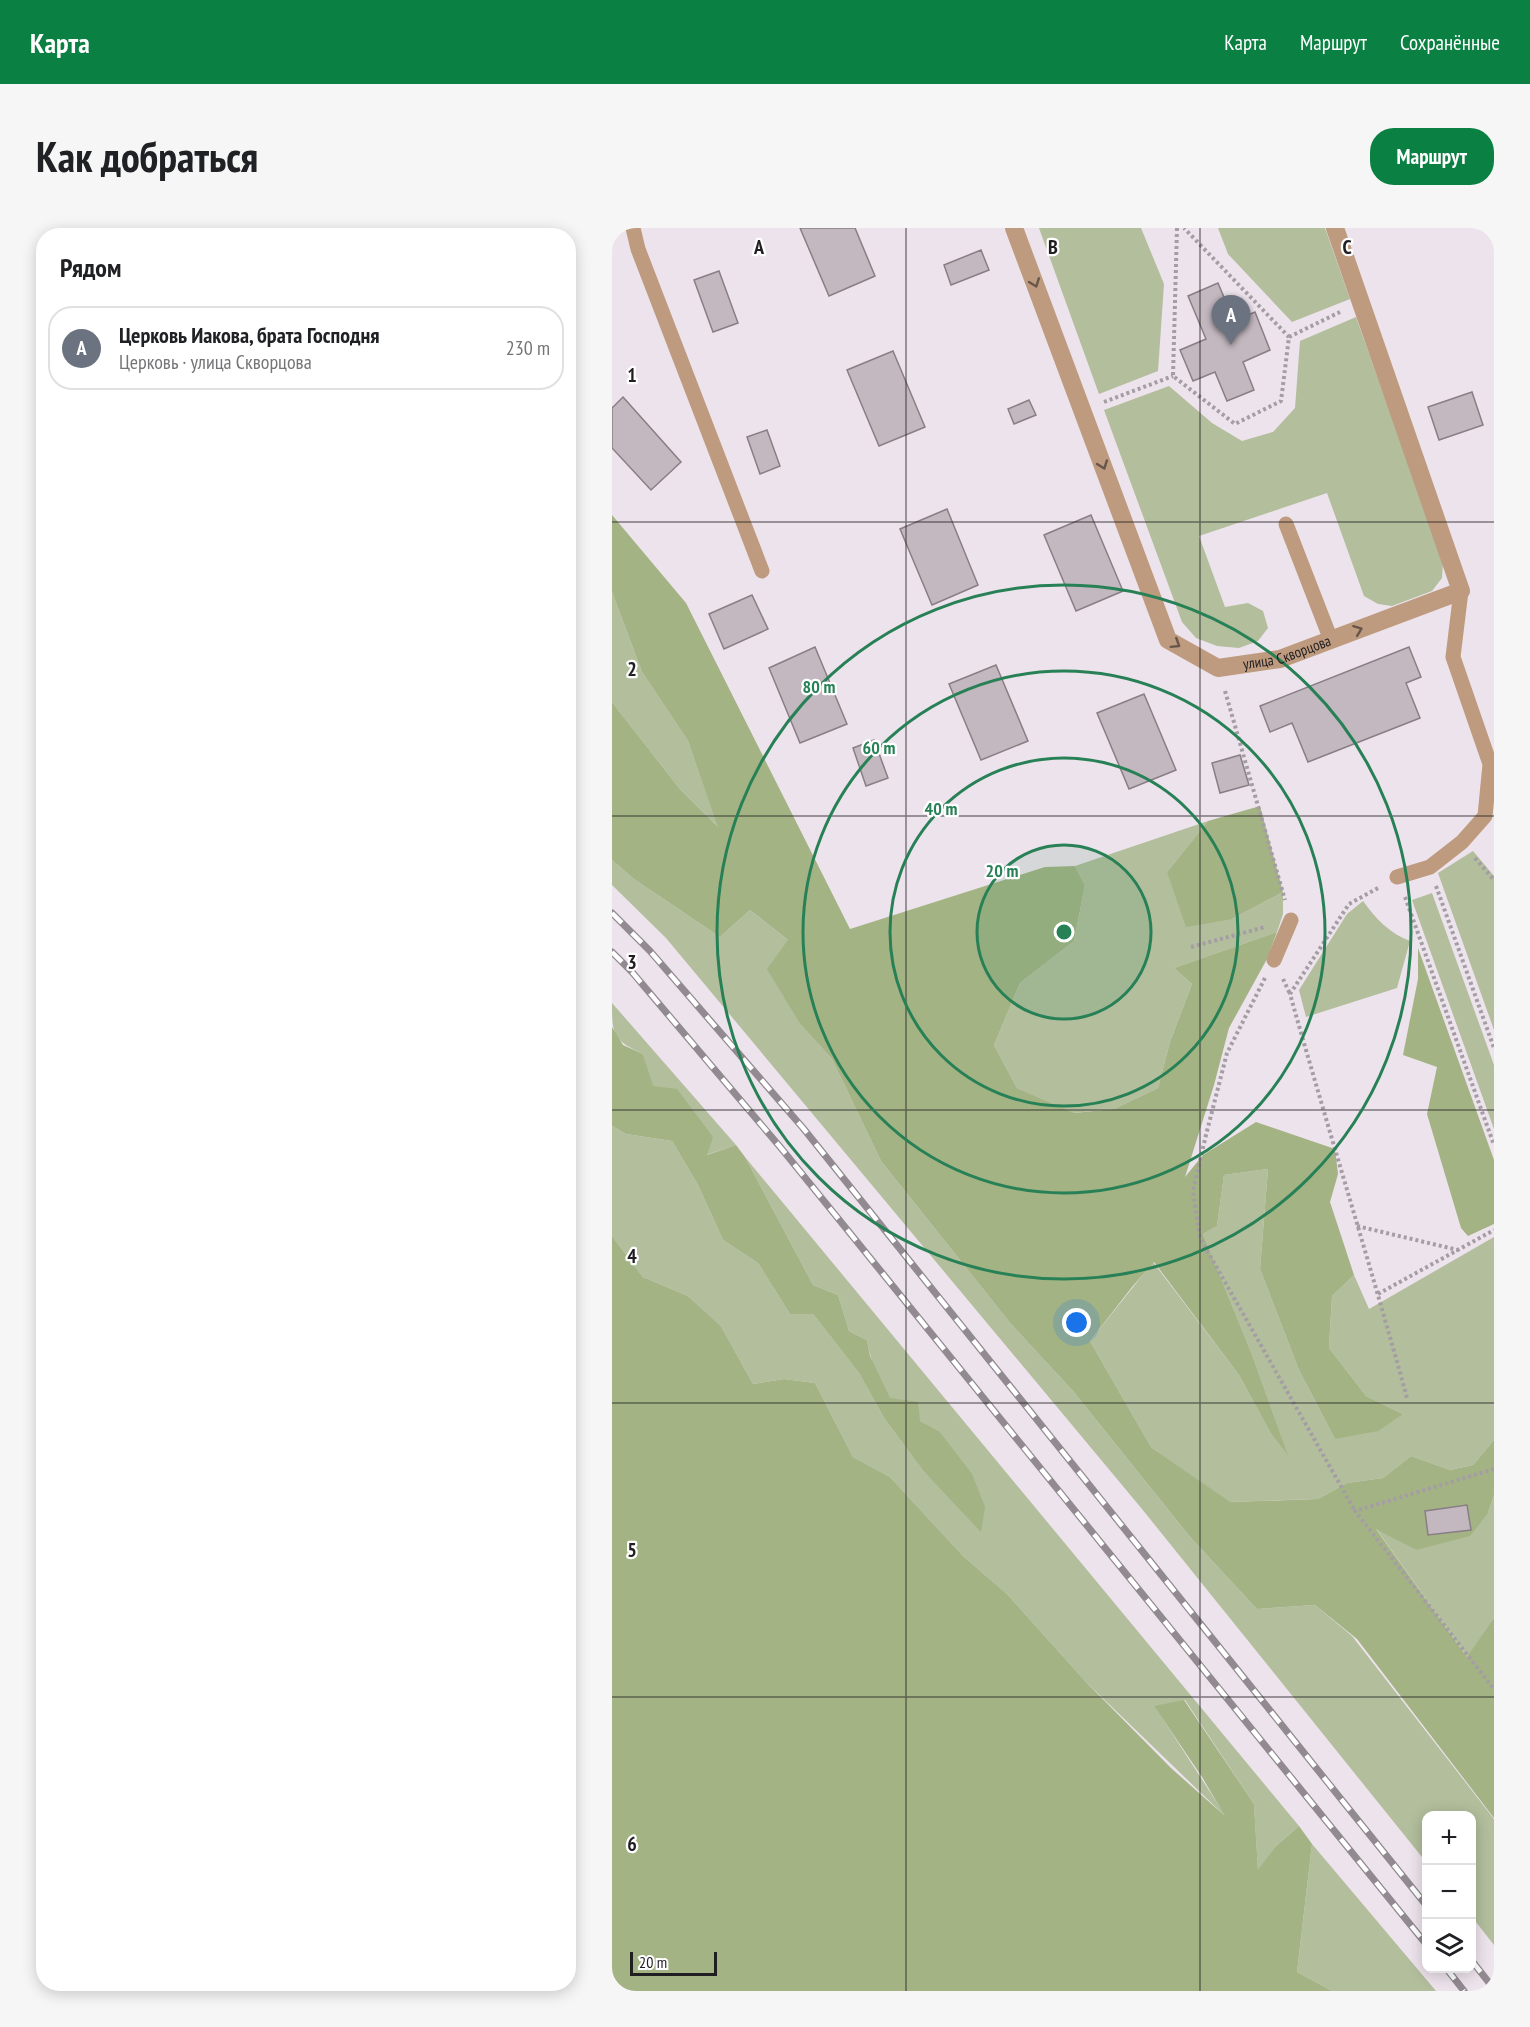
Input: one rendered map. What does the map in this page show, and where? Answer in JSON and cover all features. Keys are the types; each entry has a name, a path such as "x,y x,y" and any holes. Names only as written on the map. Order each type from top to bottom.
{"street":[{"path":"1014,228 1168,640 1218,668"},
{"path":"1335,228 1461,591"},
{"name":"улица Скворцова","path":"1218,668 1280,659 1461,591"}],"lane":[{"path":"633,228 638,249 762,571"},
{"path":"1286,524 1331,640"},
{"path":"1397,877 1430,867 1462,842 1485,816 1490,764 1453,657 1461,591"},
{"path":"1274,960 1291,920"}],"path":[{"path":"1173,376 1177,228"},
{"path":"1184,228 1289,337"},
{"path":"1289,337 1360,301"},
{"path":"1173,376 1235,424 1281,401 1289,337"},
{"path":"1083,410 1173,376"},
{"path":"1191,946 1291,920 1218,668"},
{"path":"1462,842 1494,880"},
{"path":"1407,1398 1290,994 1349,904 1397,877 1494,1145"},
{"path":"1425,889 1435,886 1494,1048"},
{"path":"1404,897 1415,893"},
{"path":"1274,960 1227,1053 1193,1191 1200,1238 1354,1511 1494,1689"},
{"path":"1356,1226 1459,1250"},
{"path":"1378,1294 1494,1230"},
{"path":"1354,1511 1494,1469"}],"green space":[{"path":"1039,228 1141,228 1164,284 1158,371 1099,394"},
{"path":"1218,228 1325,228 1350,299 1292,322 1228,254"},
{"path":"1356,317 1443,562 1442,578 1432,591 1392,606 1378,604 1364,596 1327,493 1199,536 1225,607 1248,603 1263,611 1268,628 1258,641 1239,648 1217,646 1196,638 1182,622 1104,410 1169,386 1212,423 1242,441 1273,432 1295,408 1300,341"},
{"path":"612,515 686,603 850,929 1045,867 1075,866 1085,885 1074,941 1020,983 994,1045 1017,1088 1074,1113 1114,1109 1158,1088 1170,1042 1192,984 1174,968 1277,932 1267,959 1229,1028 1185,1177 1203,1155 1256,1122 1335,1149 1338,1174 1330,1202 1354,1275 1332,1296 1329,1348 1366,1396 1403,1414 1378,1431 1335,1439 1299,1370 1260,1269 1268,1169 1224,1175 1217,1226 1203,1234 1251,1352 1288,1455 1271,1434 1239,1375 1154,1262 1090,1341 1151,1447 1230,1502 1318,1499 1347,1483 1383,1478 1411,1456 1450,1470 1473,1465 1494,1440 1494,1495 1488,1513 1470,1536 1416,1550 1376,1529 1467,1657 1494,1618 1494,1818 1357,1639 1315,1605 1257,1609 1191,1538 1073,1391 1011,1324 881,1161 832,1059 801,1025 767,969 788,940 750,910 720,937 634,879 612,860 612,702 679,788 718,827 688,741 642,672 612,592"},
{"path":"612,592 642,672 688,741 719,828 679,788 612,702"},
{"path":"1260,806 1283,892 1232,919 1186,927 1167,872 1208,821"},
{"path":"1208,821 1167,872 1232,919 1283,892 1283,914 1277,932 1174,968 1192,984 1170,1042 1158,1088 1114,1109 1073,1113 1017,1088 994,1045 1020,983 1074,941 1085,885 1075,866"},
{"path":"1473,851 1494,876 1494,1030 1438,873"},
{"path":"612,860 634,879 720,937 750,910 789,941 801,1025 832,1059 881,1161 1011,1324 1073,1391 1191,1538 1257,1609 1315,1605 1352,1636 1494,1819 1494,1945 1476,1922 1476,1811 1422,1811 1422,1857 1142,1509 666,938 612,885"},
{"path":"1432,893 1494,1065 1494,1129 1412,900"},
{"path":"1363,901 1384,925 1410,941 1397,988 1306,1017 1299,990 1347,914"},
{"path":"1418,948 1494,1160 1494,1224 1468,1236 1461,1228 1427,1114 1437,1067 1403,1055 1418,979"},
{"path":"612,1003 736,1145 706,1155 652,1086 643,1054 626,1045 616,1035"},
{"path":"612,1027 623,1045 643,1054 653,1086 677,1089 713,1137 707,1155 736,1145 745,1157 813,1285 838,1295 849,1331 867,1340 870,1356 890,1398 918,1402 920,1421 939,1431 972,1474 985,1507 981,1532 924,1472 884,1418 859,1373 813,1314 790,1314 758,1263 723,1240 698,1185 672,1141 626,1134 612,1126"},
{"path":"612,1126 626,1134 672,1141 698,1185 723,1240 758,1263 790,1314 813,1314 859,1373 884,1418 924,1472 981,1531 939,1431 905,1412 889,1397 875,1370 867,1340 849,1331 838,1295 813,1285 745,1157 1299,1826 1275,1847 1258,1871 1254,1804 1185,1700 1155,1707 1227,1818 1085,1681 1007,1594 964,1557 890,1477 853,1457 815,1383 784,1379 753,1384 721,1326 688,1296 643,1277 612,1236"},
{"path":"1268,1169 1260,1269 1299,1370 1335,1439 1403,1414 1366,1396 1329,1348 1332,1296 1354,1275 1369,1309 1494,1237 1494,1440 1473,1465 1450,1470 1411,1456 1383,1478 1347,1483 1318,1499 1229,1502 1151,1447 1090,1341 1153,1262 1239,1375 1271,1434 1287,1453 1251,1352 1203,1234 1217,1226 1224,1175"},
{"path":"612,1236 643,1277 688,1296 721,1326 753,1384 784,1379 815,1383 853,1457 890,1477 964,1557 1007,1594 1085,1681 1171,1768 1225,1816 1202,1777 1154,1706 1184,1700 1254,1804 1258,1870 1275,1847 1299,1826 1312,1844 1297,1972 1332,1991 612,1991"},
{"path":"1494,1495 1494,1618 1468,1658 1375,1527 1416,1550 1488,1513"},
{"path":"1312,1844 1436,1991 1332,1991 1297,1972"}],"building":[{"path":"800,228 855,228 875,276 829,296"},
{"path":"981,250 989,270 951,285 944,265"},
{"path":"719,271 738,323 713,332 694,280"},
{"path":"1218,283 1234,321 1255,312 1270,350 1243,362 1254,390 1227,401 1215,372 1193,381 1180,350 1206,339 1188,296"},
{"path":"893,351 925,427 879,446 847,370"},
{"path":"1472,392 1483,425 1439,440 1428,407"},
{"path":"623,397 681,462 651,490 612,448 612,408"},
{"path":"1029,400 1036,415 1014,424 1008,409"},
{"path":"767,430 780,466 760,474 747,437"},
{"path":"947,509 978,585 932,605 900,529"},
{"path":"1091,515 1123,591 1076,611 1044,535"},
{"path":"752,595 768,629 724,649 709,614"},
{"path":"815,647 847,724 800,743 769,668"},
{"path":"1409,647 1421,677 1406,683 1420,718 1308,762 1292,723 1270,732 1260,706"},
{"path":"996,665 1028,741 981,760 949,684"},
{"path":"1144,694 1176,770 1129,789 1097,713"},
{"path":"874,740 888,778 866,786 853,748"},
{"path":"1240,755 1249,785 1220,793 1212,763"},
{"path":"1467,1505 1471,1530 1428,1535 1425,1511"}],"railway":[{"path":"612,913 650,951 803,1128 1422,1900"},
{"path":"612,952 632,972 781,1148 1422,1939"},
{"path":"1476,1966 1494,1989"},
{"path":"1450,1973 1464,1991"}],"place":[{"name":"Церковь Иакова, брата Господня","path":"1231,345"}]}
